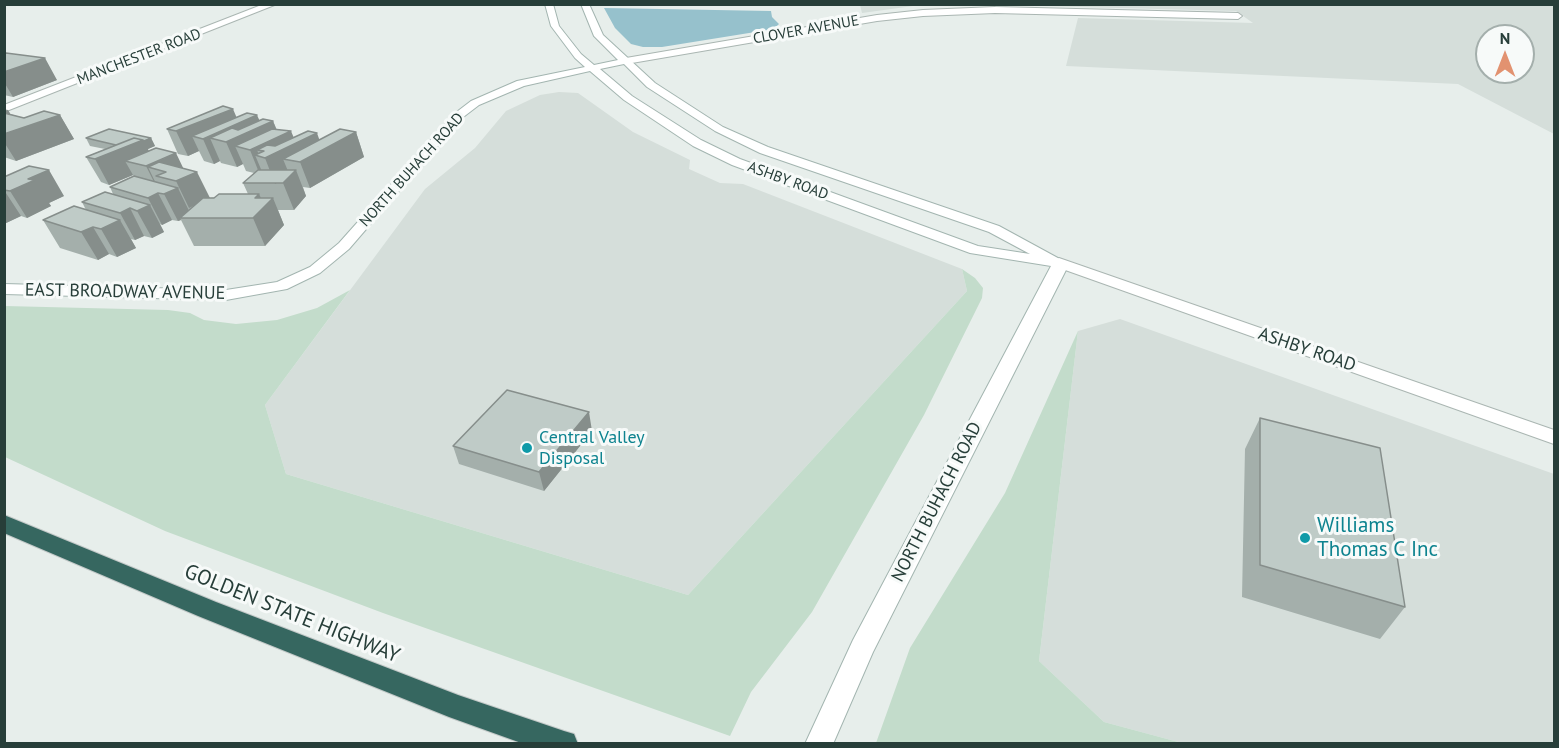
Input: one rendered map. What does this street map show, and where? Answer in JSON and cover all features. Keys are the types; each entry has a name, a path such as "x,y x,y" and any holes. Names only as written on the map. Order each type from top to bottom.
{"highway":[{"name":"GOLDEN STATE HIGHWAY","path":"4,523 207,609 458,708 564,744"}],"main road":[{"name":"MANCHESTER ROAD","path":"4,109 273,4"},
{"name":"ASHBY ROAD","path":"549,4 555,26 575,53 652,115 697,143 736,162 975,250 1059,263"},
{"name":"CLOVER AVENUE","path":"626,61 878,18 923,13 995,10 1238,16"},
{"name":"ASHBY ROAD","path":"587,11 599,36 651,85 719,129 764,150 994,228 1059,263 1554,436"},
{"name":"NORTH BUHACH ROAD","path":"281,286 315,270 344,246 458,116 475,103 514,85 626,61"},
{"path":"736,162 764,150"},
{"name":"NORTH BUHACH ROAD","path":"819,744 862,648 1058,270 1059,263"},
{"name":"EAST BROADWAY AVENUE","path":"4,289 226,295 281,286"}],"shaded area":[{"path":"860,5 1003,5 913,6 862,13"},
{"path":"1003,5 1554,5 1554,134 1458,84 1066,66 1078,18 1253,23 1236,11"},
{"path":"559,92 578,93 633,132 690,160 689,169 720,183 743,184 962,269 967,291 688,595 286,474 265,405 425,189 475,148 506,111 540,95"},
{"path":"1120,319 1554,474 1554,743 1182,743 1104,722 1039,661 1078,331"}],"green space":[{"path":"962,269 975,278 983,288 982,298 924,415 812,612 751,692 730,736 383,613 165,531 5,457 5,306 168,310 190,313 204,320 236,324 277,320 317,308 350,290 265,405 286,474 688,595 967,291"},
{"path":"1078,331 1039,661 1104,722 1182,743 876,743 910,648 1005,493"}],"water":[{"path":"604,8 771,11 772,17 779,24 774,29 662,47 643,47 631,44 615,28"}],"building":[{"path":"4,54 45,58 4,72"},
{"path":"223,106 233,109 176,131 167,129"},
{"path":"44,111 60,115 4,134 4,113 24,118"},
{"path":"247,113 257,115 203,139 192,136"},
{"path":"263,119 273,121 226,142 210,138 232,128 238,130"},
{"path":"109,129 151,138 144,141 134,138 116,145 86,138"},
{"path":"272,129 291,131 250,150 235,146"},
{"path":"340,129 356,132 300,162 283,159"},
{"path":"308,131 317,133 265,158 255,155 264,151 257,150 267,145 275,146"},
{"path":"134,138 143,140 95,159 86,157"},
{"path":"156,148 176,153 146,166 125,161"},
{"path":"159,162 197,172 176,181 156,176 166,172 148,167"},
{"path":"29,166 49,170 28,179 35,180 10,191 4,190 4,177"},
{"path":"258,170 296,170 283,183 243,183"},
{"path":"134,176 178,188 148,198 110,187"},
{"path":"105,192 150,205 137,211 130,208 120,213 82,202"},
{"path":"219,194 259,194 255,198 273,198 253,218 180,218 203,198 214,198"},
{"path":"74,206 120,220 101,229 93,227 81,232 43,220"},
{"path":"507,390 589,412 539,472 453,446"},
{"name":"Williams Thomas C Inc","path":"1260,418 1380,448 1405,607 1260,565"}],"place":[{"name":"Central Valley Disposal","path":"527,448"},
{"name":"Williams Thomas C Inc","path":"1305,538"}]}
